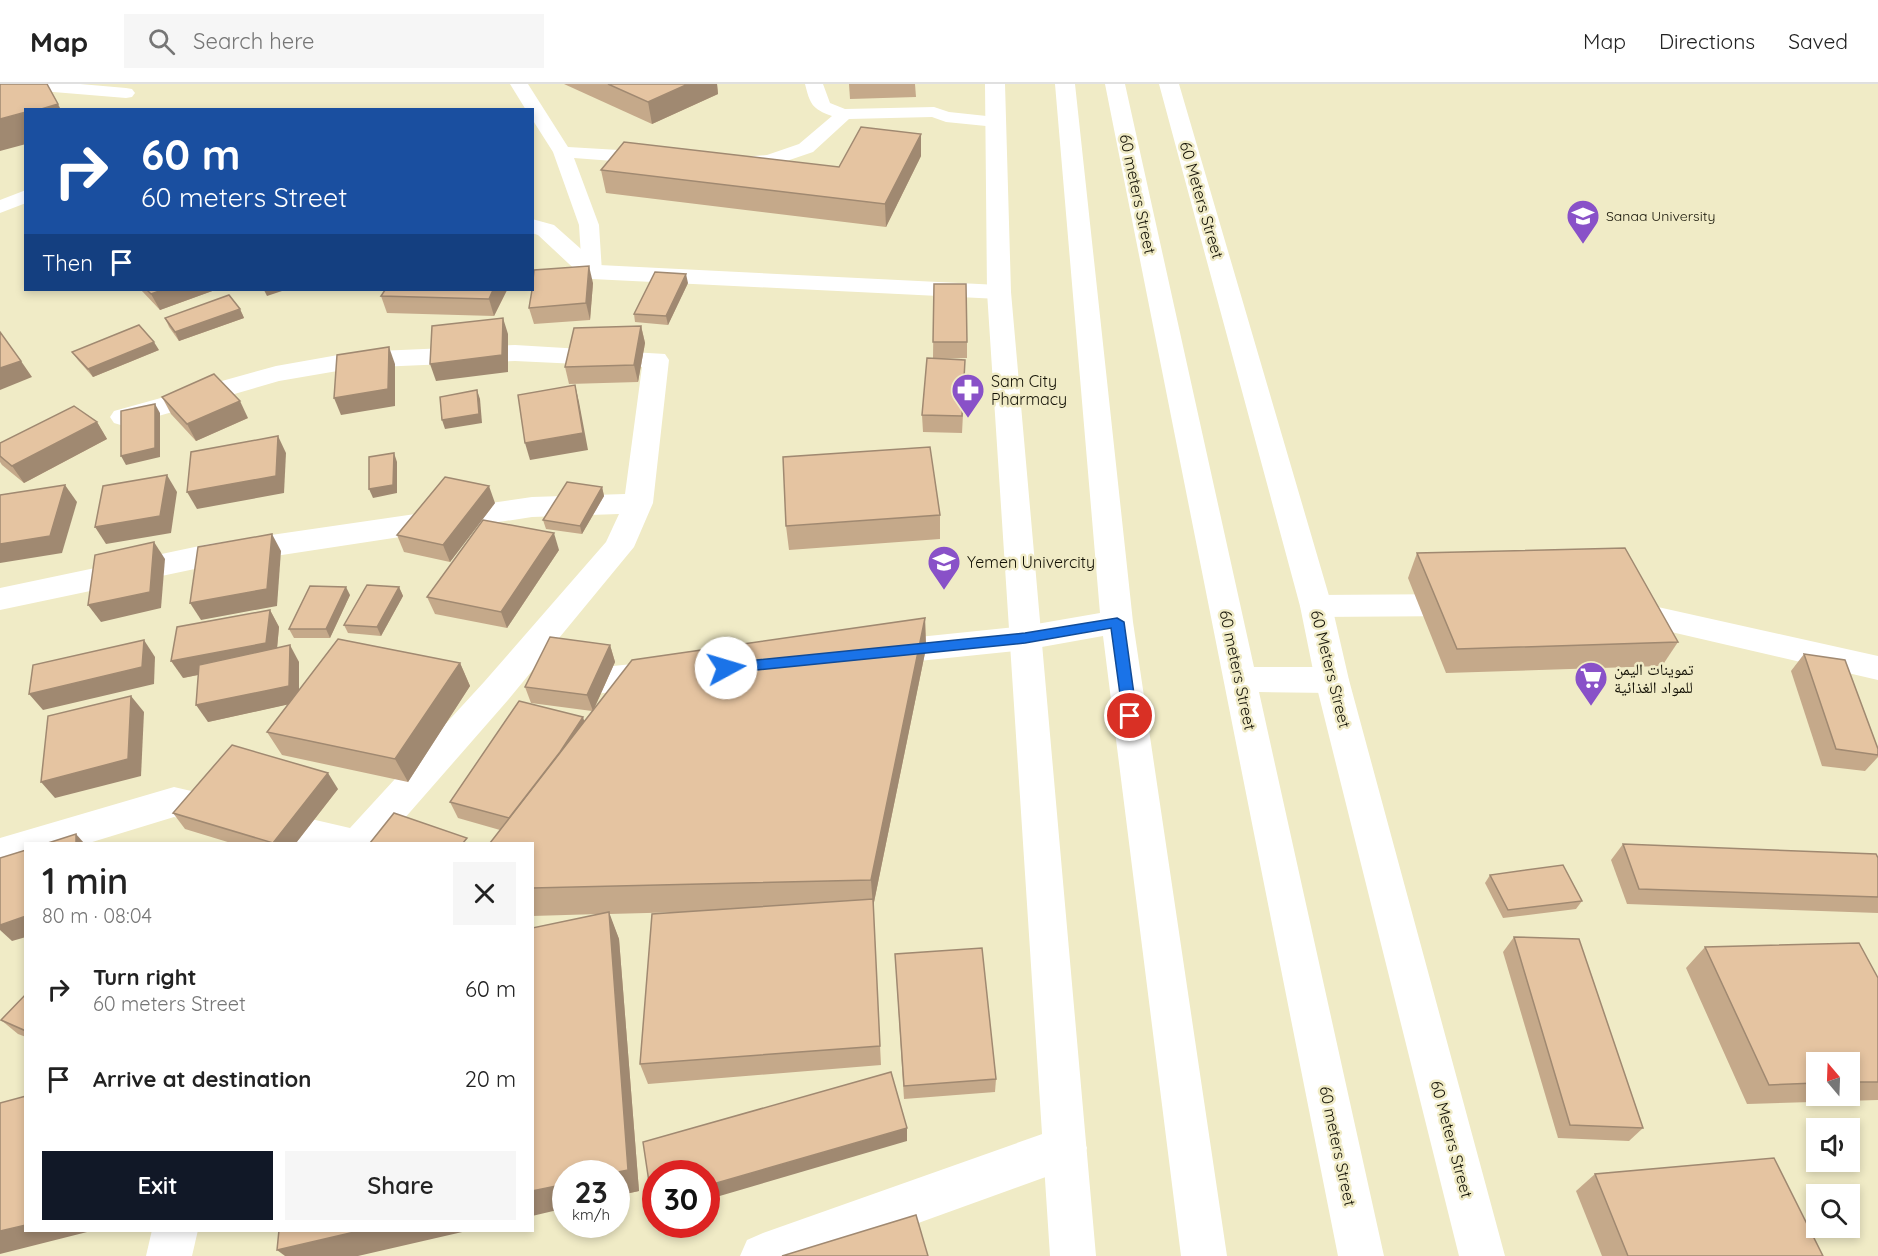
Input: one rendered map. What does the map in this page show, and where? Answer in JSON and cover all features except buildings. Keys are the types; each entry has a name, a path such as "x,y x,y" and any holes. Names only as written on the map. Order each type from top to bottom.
{"main road":[{"path":"995,84 999,292 1073,1256"},
{"path":"1065,84 1117,622 1204,1256"},
{"name":"60 meters Street","path":"1115,84 1361,1256"},
{"name":"60 Meters Street","path":"1169,84 1316,606 1332,680 1482,1256"},
{"path":"534,227 546,230 592,272 999,292"},
{"path":"124,417 276,374 355,360 515,353 656,360 638,503 619,547 496,691 361,842"},
{"path":"0,600 208,555 532,507 638,503"},
{"path":"1599,604 1878,668"},
{"path":"1316,606 1493,605"},
{"path":"849,656 1025,638 1117,622"},
{"path":"496,691 696,671"},
{"path":"1239,679 1332,680"},
{"path":"41,842 174,802 344,842"},
{"path":"0,854 24,848"},
{"path":"763,1256 1065,1148"},
{"path":"169,1256 175,1232"}],"lane":[{"path":"18,84 125,95"},
{"path":"519,84 562,152 589,225 592,272"},
{"path":"814,84 817,97 823,107 844,114 934,112 946,117 996,122"},
{"path":"717,162 769,161 806,148 844,114"},
{"path":"562,152 673,160"},
{"path":"0,207 24,197"}],"place":[{"name":"Sanaa University","path":"1583,245"},
{"name":"Sam City Pharmacy","path":"968,419"},
{"name":"Yemen Univercity","path":"944,591"},
{"name":"تموينات اليمن للمواد الغذائية","path":"1591,707"}],"route":[{"path":"726,668 1025,638 1117,622 1130,716"}]}
